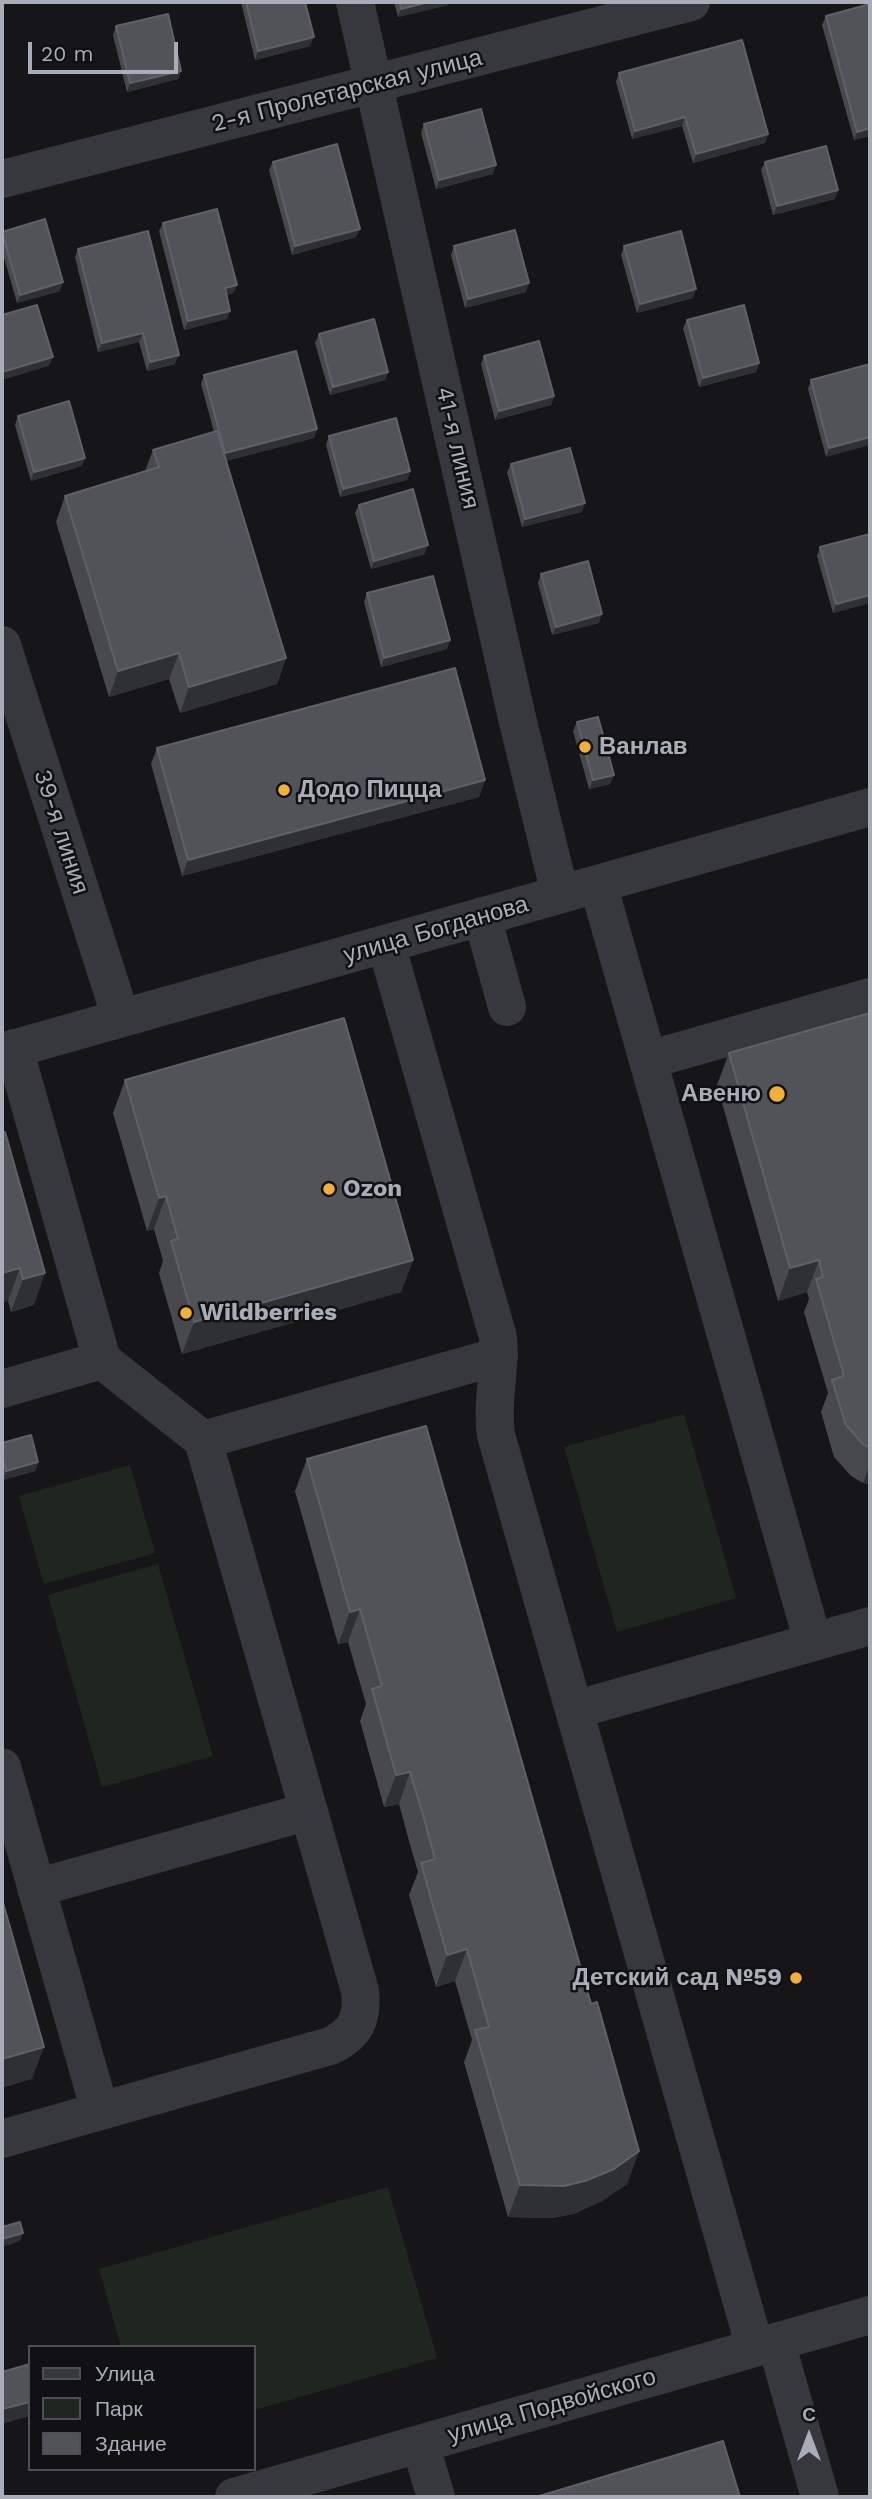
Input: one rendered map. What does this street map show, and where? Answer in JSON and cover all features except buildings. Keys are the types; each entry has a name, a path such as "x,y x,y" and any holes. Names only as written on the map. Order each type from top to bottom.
{"street":[{"name":"41-я линия","path":"355,2 518,722 560,894"},
{"name":"2-я Пролетарская улица","path":"2,179 691,2"},
{"name":"39-я линия","path":"2,645 121,1018"},
{"name":"улица Богданова","path":"8,1050 870,807"},
{"path":"598,884 813,1642"},
{"path":"482,916 507,1007"},
{"path":"386,944 498,1337 499,1356 494,1399 496,1435 574,1710 765,2345 820,2497"},
{"path":"648,1060 870,997"},
{"path":"2,2138 330,2046 345,2039 357,2025 362,2008 360,1991 203,1440 102,1360 8,1050"},
{"path":"203,1440 499,1356"},
{"path":"2,1389 102,1360"},
{"path":"574,1710 870,1626"},
{"path":"2,1767 100,2111"},
{"path":"36,1888 309,1811"},
{"name":"улица Подвойского","path":"234,2497 870,2315"},
{"path":"420,2444 436,2497"}],"green space":[{"path":"684,1414 736,1598 617,1632 564,1447"},
{"path":"130,1465 155,1553 44,1584 19,1496"},
{"path":"158,1564 213,1756 102,1787 48,1595"},
{"path":"388,2187 437,2358 256,2409 256,2345 120,2345 99,2269"}],"place":[{"name":"Ванлав","path":"585,747"},
{"name":"Додо Пицца","path":"284,790"},
{"name":"Авеню","path":"777,1094"},
{"name":"Ozon","path":"329,1189"},
{"name":"Wildberries","path":"186,1313"},
{"name":"Детский сад №59","path":"796,1978"}]}
